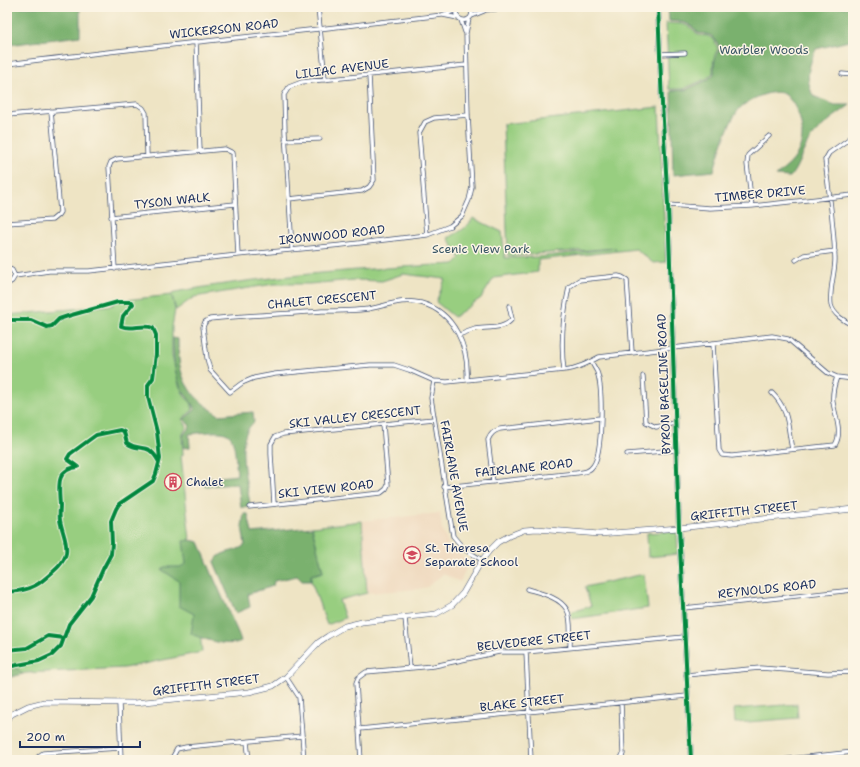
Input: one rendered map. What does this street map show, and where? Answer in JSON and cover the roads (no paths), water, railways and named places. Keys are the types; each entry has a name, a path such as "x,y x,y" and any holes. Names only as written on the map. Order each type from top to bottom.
{"street":[{"path":"318,7 325,80"},
{"path":"470,8 485,10 517,7"},
{"name":"BYRON BASELINE ROAD","path":"658,7 668,205 679,528 691,760"},
{"name":"WICKERSON ROAD","path":"7,64 196,41 320,30 442,15 458,8"},
{"name":"IRONWOOD ROAD","path":"458,8 456,14 466,33"},
{"name":"IRONWOOD ROAD","path":"15,276 49,271 83,272 115,269 292,249 342,245 426,235 450,226 462,216 469,200 472,187 466,65 466,33 472,11 470,8"},
{"path":"470,18 485,10"},
{"name":"WICKERSON ROAD","path":"442,15 465,21 470,18"},
{"path":"196,41 200,151"},
{"path":"660,54 684,53"},
{"name":"LILIAC AVENUE","path":"292,249 284,95 286,91 294,84 302,82 466,65"},
{"path":"842,74 853,75"},
{"path":"289,199 362,191 369,187 374,180 369,75"},
{"path":"7,115 137,104 143,108 146,113 147,156"},
{"path":"7,223 52,220 60,212 51,111"},
{"path":"426,235 419,133 425,122 434,118 468,115"},
{"path":"752,206 747,164 748,155 769,136"},
{"path":"853,136 829,153 825,160 835,251 835,269 832,284 831,306 834,312 845,322 853,325"},
{"path":"286,140 320,139"},
{"path":"115,269 109,167 111,162 117,159 225,149 233,153 238,255"},
{"name":"TIMBER DRIVE","path":"668,205 710,208 752,206 853,195"},
{"name":"TYSON WALK","path":"112,217 236,204"},
{"path":"796,260 804,255 835,251"},
{"path":"7,268 12,270 15,276 12,282 7,284"},
{"path":"564,370 561,339 569,287 579,280 618,276 627,280 632,352"},
{"name":"CHALET CRESCENT","path":"434,381 394,365 370,365 275,374 254,378 242,383 230,392 210,370 203,327 205,322 210,319 368,309 398,301 422,303 440,312 451,322 459,335 464,352 467,380"},
{"path":"459,335 476,329 496,327 508,323 512,319 509,306"},
{"path":"434,381 447,382 564,370 580,367 599,357 772,336 788,339 828,373 837,377 853,379"},
{"path":"713,343 718,450 722,455 732,456 835,445 838,440 839,433 833,401 834,386 837,377"},
{"name":"FAIRLANE ROAD","path":"444,487 576,473 588,470 593,466 601,430 599,380 597,371 591,361"},
{"path":"643,376 646,422 656,427 675,423"},
{"name":"FAIRLANE AVENUE","path":"434,381 431,398 453,536 464,549 482,560"},
{"path":"772,393 779,400 787,416 792,449"},
{"path":"493,482 488,440 490,434 494,431 500,429 600,418"},
{"name":"SKI VALLEY CRESCENT","path":"274,504 271,444 275,437 282,434 434,419"},
{"name":"SKI VIEW ROAD","path":"249,507 381,493 388,485 383,424"},
{"path":"627,454 676,450"},
{"name":"GRIFFITH STREET","path":"7,719 12,714 28,706 44,702 134,703 249,692 273,686 286,677 319,642 345,626 362,622 436,614 452,605 463,593 482,560 498,542 524,530 537,529 599,534 679,528 853,509"},
{"path":"527,589 561,602 568,611 570,647"},
{"name":"REYNOLDS ROAD","path":"684,608 853,590"},
{"path":"405,618 410,668"},
{"name":"BELVEDERE STREET","path":"360,729 356,684 362,673 434,666 499,652 526,652 684,637"},
{"path":"526,652 531,760"},
{"path":"686,675 760,668 828,673 853,672"},
{"path":"286,677 299,697 304,760"},
{"name":"BLAKE STREET","path":"360,729 687,696"},
{"path":"119,703 121,760"},
{"path":"620,760 623,754 621,703"},
{"path":"360,729 361,760"},
{"path":"171,760 177,750 302,736"},
{"path":"247,742 249,760"},
{"path":"36,760 43,753 120,748"},
{"path":"780,760 804,759 853,752"}],"place":[{"name":"Chalet","path":"173,482"},
{"name":"St. Theresa Separate School","path":"412,555"}],"park label":[{"name":"Warbler Woods","path":"764,50"},
{"name":"Scenic View Park","path":"481,249"}]}
